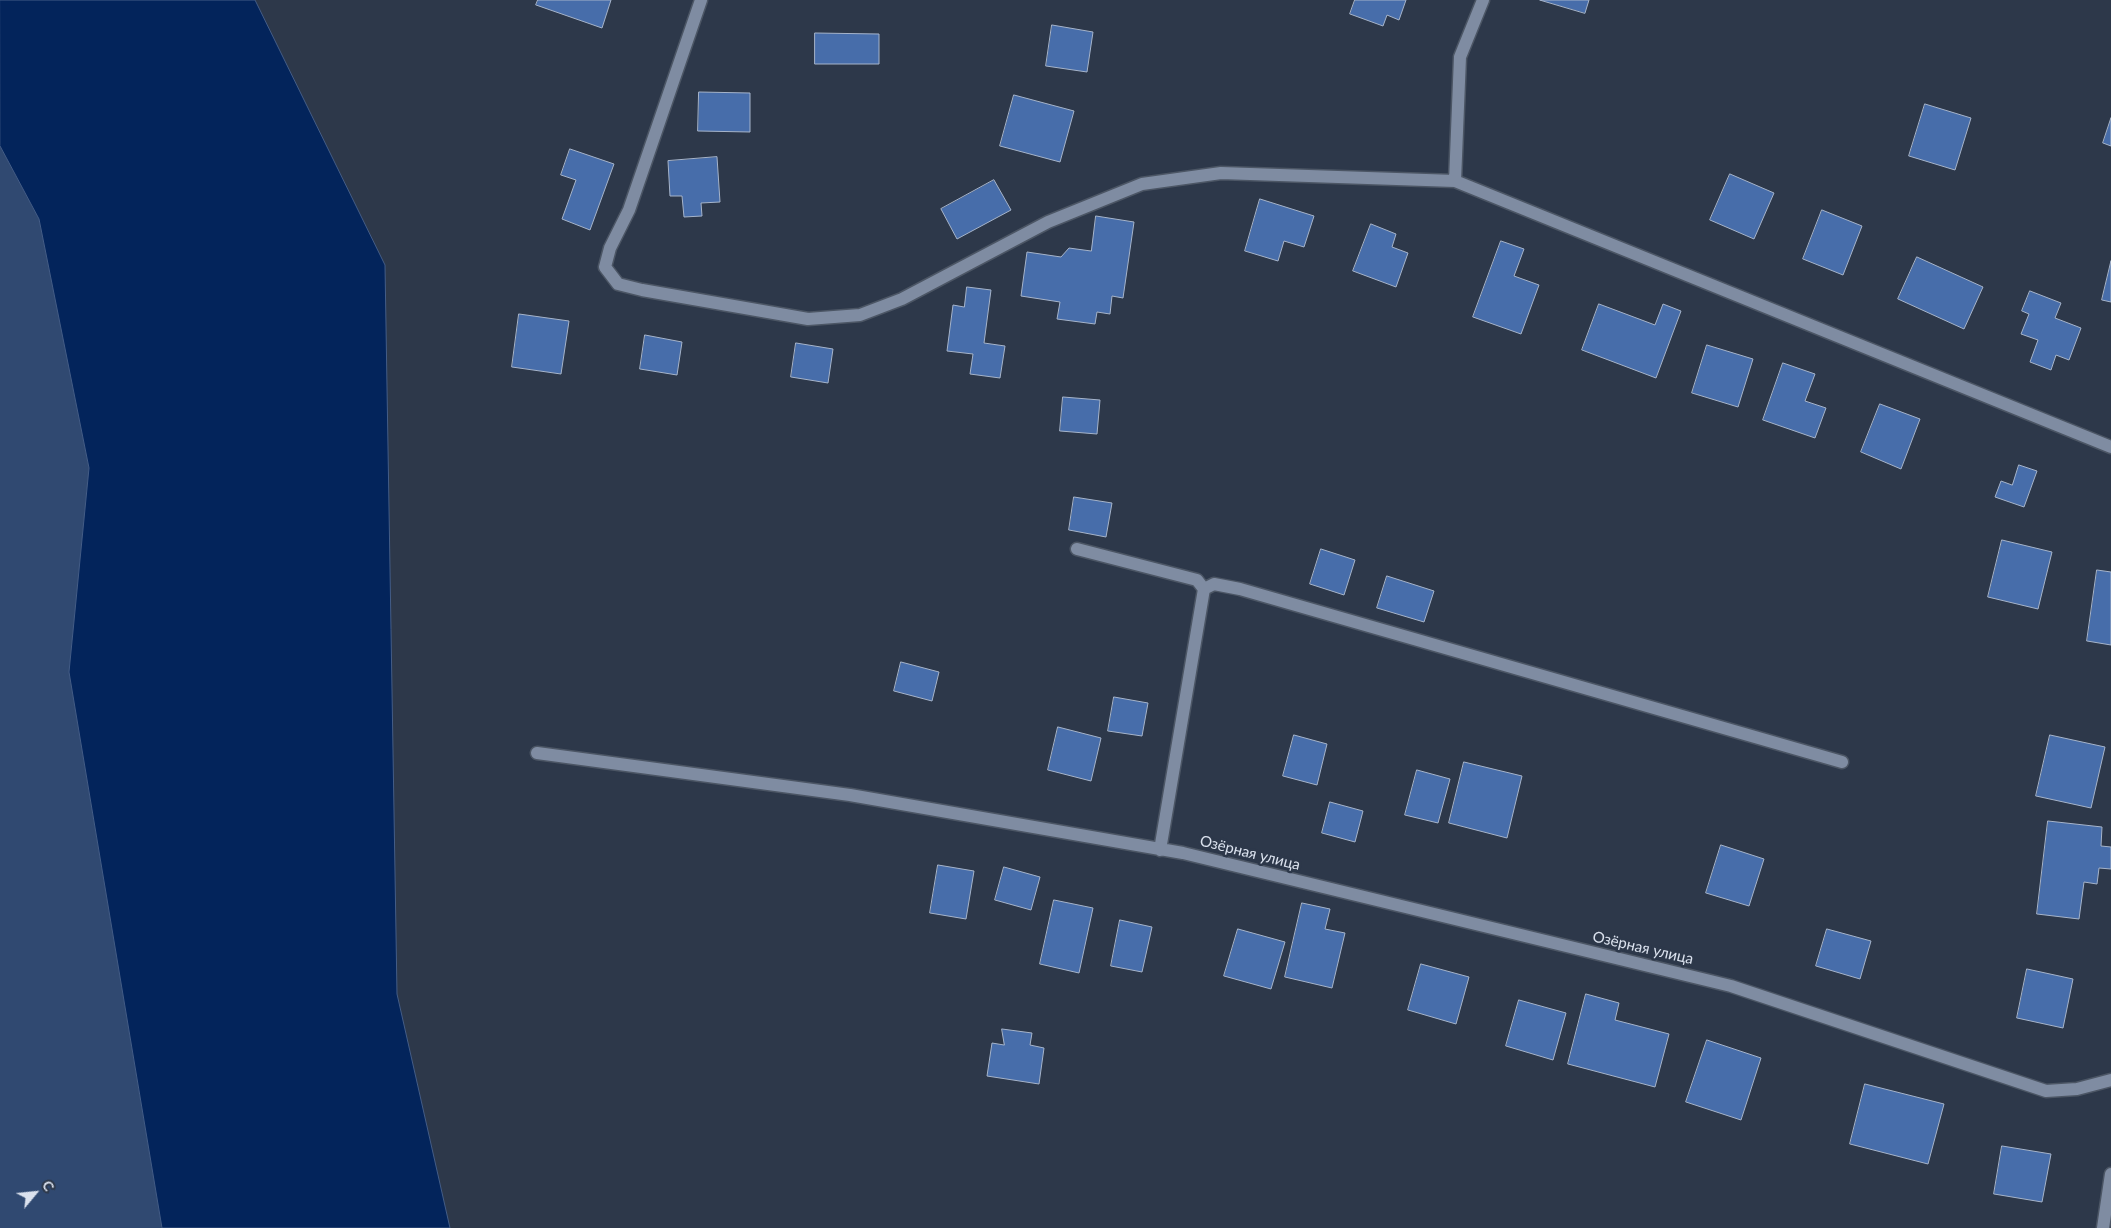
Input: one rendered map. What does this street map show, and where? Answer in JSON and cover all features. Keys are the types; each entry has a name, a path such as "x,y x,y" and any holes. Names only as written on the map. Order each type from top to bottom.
{"street":[{"path":"701,0 628,210 610,248 605,267 618,284 642,290 808,318 860,315 902,299 1048,222 1142,184 1221,173 1455,181 2111,447"},
{"path":"1455,181 1460,57 1483,0"},
{"path":"1077,549 1197,580 1204,589 1160,850"},
{"path":"1204,589 1214,584 1240,588 1842,762"},
{"name":"Озёрная улица","path":"537,753 850,795 1183,853 1731,986 2046,1091 2077,1089 2111,1080"},
{"path":"2103,1228 2111,1174"}],"shaded area":[{"path":"0,0 255,0 385,265 397,994 450,1228 162,1228 69,672 89,468 39,219 0,146"},
{"path":"0,146 39,219 89,468 69,672 162,1228 0,1228"}],"building":[{"path":"538,0 611,0 602,28 536,5"},
{"path":"1355,0 1406,0 1399,20 1387,15 1383,26 1350,14"},
{"path":"1540,0 1589,0 1585,13"},
{"path":"1052,25 1093,32 1087,72 1046,66"},
{"path":"815,33 879,34 879,64 815,64"},
{"path":"699,92 750,93 750,132 698,131"},
{"path":"1014,95 1074,111 1060,162 1000,146"},
{"path":"1925,104 1971,118 1955,170 1909,156"},
{"path":"2111,118 2111,146 2103,143"},
{"path":"570,149 614,164 590,230 562,219 576,180 561,175"},
{"path":"717,157 720,202 701,203 702,216 684,217 682,196 670,196 668,161"},
{"path":"1730,174 1774,193 1754,239 1710,220"},
{"path":"994,180 1011,210 957,239 941,209"},
{"path":"1260,199 1314,216 1304,247 1284,241 1278,261 1245,251"},
{"path":"1822,210 1862,226 1843,275 1803,259"},
{"path":"1096,216 1134,222 1123,298 1112,296 1110,314 1097,312 1095,324 1057,319 1060,302 1021,296 1027,252 1061,257 1069,248 1091,251"},
{"path":"1371,224 1396,234 1392,247 1408,253 1396,287 1353,271"},
{"path":"1501,241 1524,249 1514,276 1539,285 1521,334 1473,317"},
{"path":"1917,257 1983,287 1964,329 1898,299"},
{"path":"2111,261 2111,302 2102,300"},
{"path":"967,287 991,290 984,343 1005,346 1000,378 970,374 973,354 947,351 953,305 964,307"},
{"path":"2030,291 2061,303 2055,318 2081,328 2069,360 2056,355 2051,370 2030,362 2038,340 2021,334 2029,314 2022,311"},
{"path":"1599,304 1655,325 1663,304 1681,311 1656,378 1582,350"},
{"path":"519,314 569,321 561,374 512,367"},
{"path":"645,335 682,342 677,375 640,369"},
{"path":"796,343 833,349 828,383 791,377"},
{"path":"1707,345 1753,359 1738,407 1692,393"},
{"path":"1783,363 1815,374 1805,401 1826,408 1815,438 1763,420"},
{"path":"1063,397 1100,400 1097,434 1060,431"},
{"path":"1880,404 1920,419 1901,469 1861,452"},
{"path":"2019,465 2037,471 2024,507 1995,497 2001,481 2012,485"},
{"path":"1074,497 1112,503 1106,537 1069,530"},
{"path":"2002,540 2052,552 2038,609 1988,597"},
{"path":"1321,549 1355,560 1344,595 1310,584"},
{"path":"2097,570 2111,572 2111,645 2087,641"},
{"path":"1387,576 1434,591 1424,622 1377,608"},
{"path":"901,662 939,672 932,701 894,691"},
{"path":"1114,697 1148,703 1142,736 1108,731"},
{"path":"1058,727 1101,738 1091,781 1048,770"},
{"path":"1294,735 1327,744 1317,785 1283,776"},
{"path":"2050,735 2105,747 2091,808 2036,796"},
{"path":"1464,762 1522,776 1507,838 1449,823"},
{"path":"1417,770 1450,779 1438,823 1405,815"},
{"path":"1330,802 1363,811 1355,842 1322,833"},
{"path":"2048,821 2102,827 2101,846 2111,847 2111,869 2099,868 2097,884 2084,882 2079,919 2037,914"},
{"path":"1721,845 1764,859 1749,906 1706,893"},
{"path":"938,865 974,871 966,919 930,913"},
{"path":"1004,867 1040,877 1031,910 995,900"},
{"path":"1054,900 1093,908 1079,973 1040,964"},
{"path":"1302,903 1330,909 1325,929 1345,933 1332,988 1285,977"},
{"path":"1120,920 1152,927 1142,972 1111,966"},
{"path":"1238,929 1285,942 1271,989 1224,976"},
{"path":"1827,929 1871,941 1860,979 1816,966"},
{"path":"1421,964 1469,977 1456,1024 1408,1010"},
{"path":"2027,969 2073,979 2063,1028 2017,1018"},
{"path":"1586,994 1619,1003 1615,1020 1669,1034 1655,1087 1568,1064"},
{"path":"1519,1000 1566,1013 1553,1060 1506,1046"},
{"path":"1002,1029 1032,1033 1030,1045 1044,1048 1039,1084 987,1076 992,1043 1004,1045"},
{"path":"1707,1040 1761,1058 1741,1120 1686,1102"},
{"path":"1865,1084 1944,1104 1928,1164 1850,1144"},
{"path":"2002,1146 2051,1154 2042,1202 1994,1194"}]}
